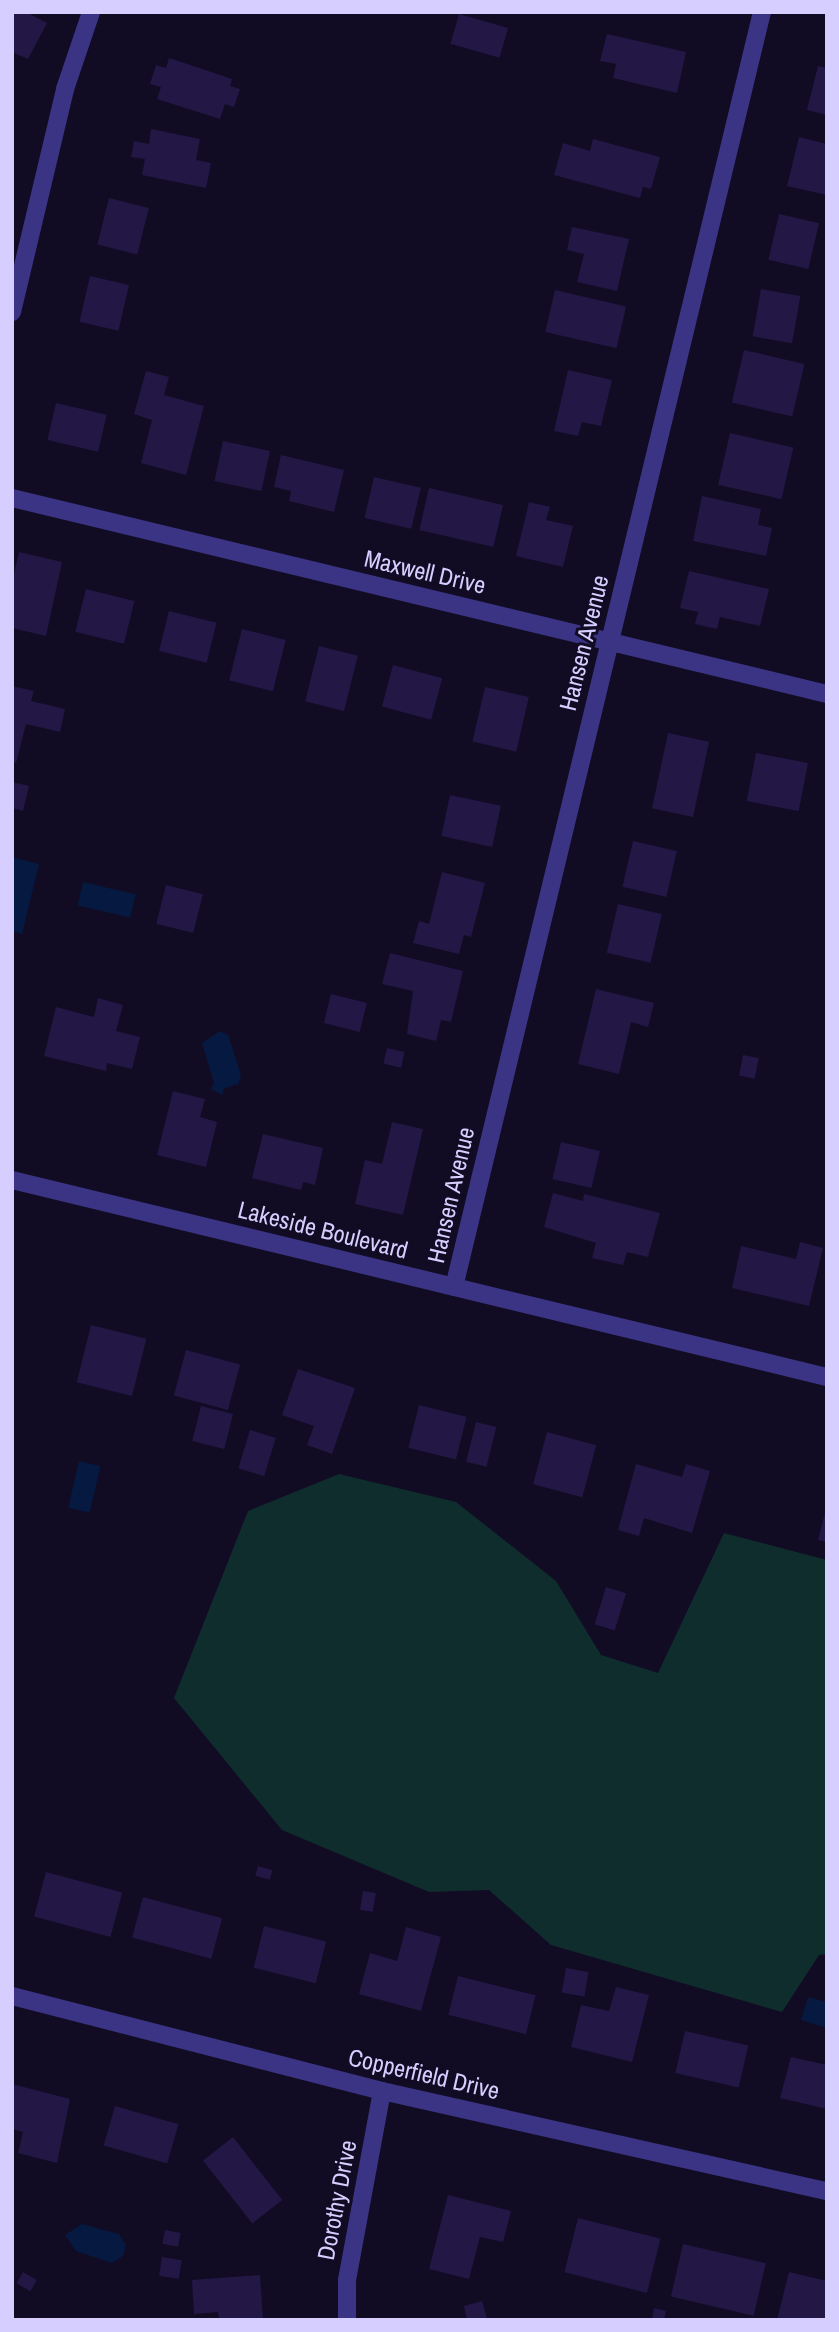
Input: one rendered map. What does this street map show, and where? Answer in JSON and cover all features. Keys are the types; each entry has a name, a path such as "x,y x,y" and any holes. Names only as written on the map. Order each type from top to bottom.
{"street":[{"path":"12,312 65,89 90,12"},
{"name":"Hansen Avenue","path":"454,1287 762,12"},
{"name":"Maxwell Drive","path":"12,498 827,694"},
{"name":"Lakeside Boulevard","path":"12,1180 827,1377"},
{"name":"Copperfield Drive","path":"12,1996 382,2091 827,2191"},
{"name":"Dorothy Drive","path":"347,2320 347,2280 382,2091"}],"green space":[{"path":"339,1474 456,1502 556,1581 601,1655 658,1673 724,1533 827,1560 827,1954 819,1955 782,2012 551,1945 489,1890 429,1892 282,1830 174,1698 248,1511"}],"water":[{"path":"12,857 39,864 22,934 12,931"},
{"path":"83,882 136,894 130,918 78,905"},
{"path":"220,1031 228,1035 241,1075 238,1084 225,1088 222,1095 211,1089 214,1083 202,1043"},
{"path":"79,1461 100,1466 90,1513 68,1508"},
{"path":"808,1997 827,2002 827,2028 801,2020"},
{"path":"82,2224 119,2234 126,2245 123,2256 112,2263 76,2251 65,2235"}],"building":[{"path":"12,12 26,12 47,23 28,59 12,52"},
{"path":"459,14 508,28 499,58 450,44"},
{"path":"607,34 686,52 677,93 613,78 616,64 600,61"},
{"path":"169,58 232,79 230,86 240,89 234,107 225,104 220,119 157,99 161,87 150,84 156,65 166,68"},
{"path":"818,66 827,68 827,115 807,110"},
{"path":"151,129 200,139 196,160 211,163 206,188 142,175 145,159 131,157 134,141 149,144"},
{"path":"799,137 827,144 827,195 787,186"},
{"path":"593,139 660,157 651,189 643,187 640,198 554,175 563,143 590,151"},
{"path":"109,198 149,208 137,254 97,245"},
{"path":"779,214 819,223 808,269 768,260"},
{"path":"572,227 629,239 617,291 577,282 584,254 567,250"},
{"path":"90,276 129,285 118,331 79,322"},
{"path":"761,289 800,296 792,343 753,336"},
{"path":"555,290 626,306 616,348 545,332"},
{"path":"744,350 804,364 792,417 732,403"},
{"path":"568,370 612,380 601,426 582,422 578,436 554,431"},
{"path":"146,371 169,377 164,395 204,406 186,475 141,463 152,420 134,414"},
{"path":"56,403 107,415 98,452 47,440"},
{"path":"730,433 793,448 781,499 718,485"},
{"path":"223,441 270,451 261,491 214,481"},
{"path":"281,455 344,470 334,512 289,501 291,491 274,487"},
{"path":"374,477 421,488 411,529 365,518"},
{"path":"429,488 503,505 493,547 419,530"},
{"path":"702,496 761,509 758,525 772,528 766,556 693,541"},
{"path":"529,502 550,507 546,520 573,526 563,567 516,556"},
{"path":"19,552 62,562 46,636 12,628 12,582"},
{"path":"689,571 769,589 760,626 720,617 717,629 695,624 698,612 680,608"},
{"path":"86,589 135,601 124,644 75,632"},
{"path":"169,611 217,623 207,663 159,651"},
{"path":"242,629 286,640 273,691 229,680"},
{"path":"319,646 358,656 344,711 305,701"},
{"path":"393,665 442,678 431,720 382,707"},
{"path":"12,686 34,691 31,701 65,709 60,732 26,724 16,763 12,762"},
{"path":"485,687 529,697 516,752 472,742"},
{"path":"668,733 709,742 693,817 652,808"},
{"path":"756,753 808,763 799,811 747,801"},
{"path":"12,782 29,786 23,811 12,808"},
{"path":"450,795 501,806 492,847 441,836"},
{"path":"633,841 677,851 666,897 622,887"},
{"path":"442,872 485,883 471,937 464,935 459,954 413,943 419,921 429,924"},
{"path":"166,885 203,894 193,933 156,924"},
{"path":"618,904 662,914 651,963 607,953"},
{"path":"390,953 463,971 451,1022 441,1020 436,1041 407,1034 413,991 382,984"},
{"path":"596,989 654,1003 648,1027 631,1022 619,1074 578,1064"},
{"path":"331,994 367,1003 360,1032 324,1023"},
{"path":"98,998 123,1005 116,1031 140,1037 132,1069 107,1063 106,1071 44,1056 56,1007 94,1017"},
{"path":"387,1048 405,1052 401,1068 383,1064"},
{"path":"743,1055 759,1058 755,1079 739,1076"},
{"path":"173,1091 205,1099 200,1117 217,1122 206,1167 157,1155"},
{"path":"392,1122 423,1129 403,1215 355,1204 365,1160 382,1164"},
{"path":"263,1134 323,1148 315,1185 303,1182 301,1190 252,1178"},
{"path":"561,1142 600,1151 591,1188 552,1179"},
{"path":"553,1193 583,1201 584,1194 660,1213 648,1257 627,1252 623,1265 592,1258 596,1243 544,1227"},
{"path":"800,1242 823,1248 809,1306 732,1288 741,1246 796,1259"},
{"path":"91,1325 146,1339 132,1396 77,1382"},
{"path":"186,1350 240,1364 228,1410 174,1395"},
{"path":"298,1369 355,1388 332,1454 307,1445 314,1426 282,1415"},
{"path":"419,1405 467,1417 456,1460 408,1448"},
{"path":"201,1406 233,1414 224,1449 192,1441"},
{"path":"476,1422 496,1427 486,1467 466,1462"},
{"path":"250,1430 276,1438 264,1476 238,1468"},
{"path":"547,1432 596,1445 582,1497 533,1484"},
{"path":"636,1464 682,1477 686,1464 710,1471 692,1533 644,1518 639,1536 618,1530"},
{"path":"827,1509 827,1542 818,1540"},
{"path":"606,1587 626,1593 615,1630 595,1624"},
{"path":"258,1866 272,1870 270,1880 255,1876"},
{"path":"46,1872 122,1892 110,1937 34,1916"},
{"path":"363,1891 376,1893 373,1912 360,1910"},
{"path":"143,1897 222,1918 211,1959 132,1938"},
{"path":"264,1926 326,1941 316,1983 254,1968"},
{"path":"406,1927 441,1937 421,2011 359,1994 370,1953 397,1961"},
{"path":"566,1968 589,1972 584,1997 562,1993"},
{"path":"458,1976 536,1995 526,2034 448,2015"},
{"path":"616,1987 649,1995 632,2062 571,2047 581,2005 609,2011"},
{"path":"685,2031 748,2046 739,2088 675,2073"},
{"path":"791,2057 827,2065 827,2109 780,2098"},
{"path":"12,2084 70,2099 57,2163 18,2153 23,2132 12,2129"},
{"path":"115,2106 178,2124 167,2164 104,2145"},
{"path":"233,2137 282,2200 252,2223 203,2160"},
{"path":"448,2195 511,2211 503,2242 480,2237 469,2279 429,2269"},
{"path":"578,2218 660,2239 647,2293 564,2272"},
{"path":"165,2230 181,2233 178,2247 162,2244"},
{"path":"683,2244 766,2263 754,2316 671,2297"},
{"path":"162,2257 182,2260 179,2279 159,2276"},
{"path":"23,2272 37,2280 30,2291 16,2283"},
{"path":"789,2272 827,2281 827,2320 777,2320"},
{"path":"260,2275 263,2320 219,2320 218,2312 194,2314 192,2280"},
{"path":"482,2301 487,2318 467,2320 464,2306"},
{"path":"654,2308 666,2311 664,2320 652,2320"}]}
